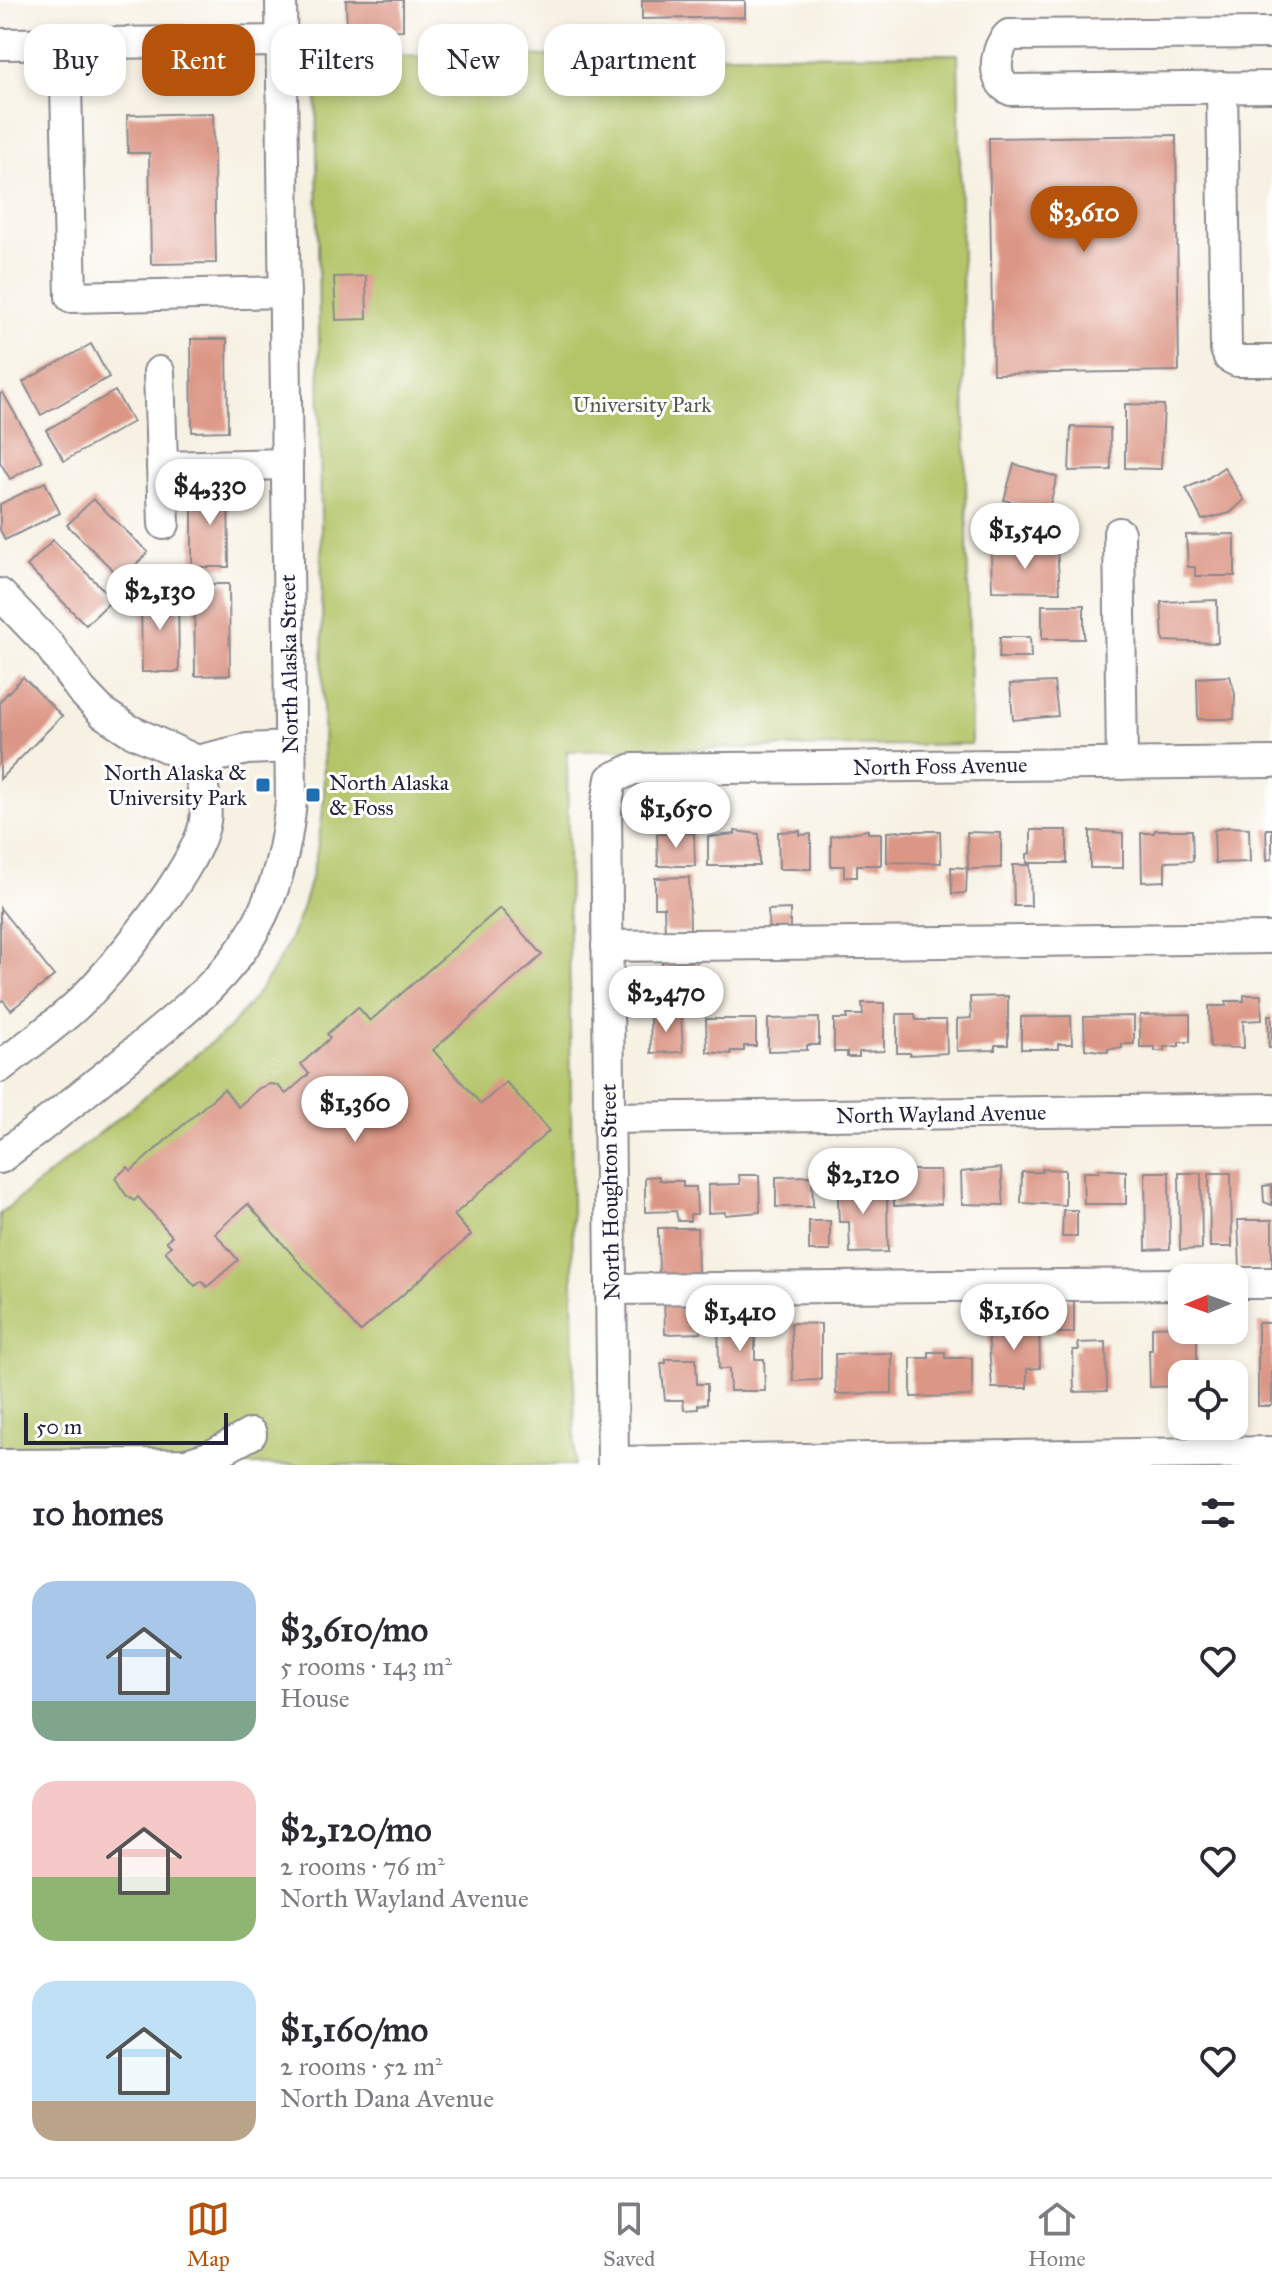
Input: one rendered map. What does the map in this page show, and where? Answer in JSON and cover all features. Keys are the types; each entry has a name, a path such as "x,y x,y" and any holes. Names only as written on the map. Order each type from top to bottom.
{"street":[{"name":"North Alaska Street","path":"281,0 282,24"},
{"path":"1272,33 1009,35 1001,42 998,53 1000,82 1011,90 1272,87"},
{"path":"126,43 271,41"},
{"path":"0,44 24,44"},
{"path":"1222,87 1226,349 1229,357 1237,361 1272,361"},
{"path":"66,96 71,297 285,292"},
{"name":"North Alaska Street","path":"0,1158 89,1091 198,1000 233,962 248,940 262,915 282,862 291,801 283,96"},
{"path":"159,372 164,524"},
{"path":"162,467 287,464"},
{"path":"1119,533 1122,764"},
{"path":"7,614 49,645 81,690 103,713 162,747 197,761 247,749 290,747"},
{"path":"0,1067 95,988 165,900 189,862 205,821 197,761"},
{"name":"North Foss Avenue","path":"611,779 633,769 1272,762"},
{"name":"North Houghton Street","path":"611,779 606,810 613,1463"},
{"path":"607,946 1272,938"},
{"name":"North Wayland Avenue","path":"609,1118 1272,1109"},
{"path":"1248,1283 1272,1283"},
{"path":"611,1289 1168,1284"},
{"path":"0,1465 186,1464 209,1457 251,1434"},
{"path":"613,1463 1272,1452"}],"green space":[{"name":"University Park","path":"958,54 971,744 567,751 575,1465 0,1465 0,1214 228,1029 269,977 284,950 297,923 314,864 324,799 316,96 402,96 402,57 418,57 418,96 528,96 528,56 544,56 544,96 725,96 725,55"}],"building":[{"path":"346,0 403,0 403,30 402,24 347,24"},
{"path":"642,0 745,0 745,17 642,19"},
{"path":"213,113 216,263 151,264 149,153 128,153 127,115"},
{"path":"1176,135 1179,371 993,374 989,138"},
{"path":"366,276 367,319 336,320 334,277"},
{"path":"191,339 227,339 228,431 192,432"},
{"path":"91,344 109,377 41,415 23,382"},
{"path":"115,391 133,422 64,461 46,430"},
{"path":"3,393 42,461 10,479 0,462 0,394"},
{"path":"1125,404 1164,405 1161,469 1125,468"},
{"path":"1071,427 1110,428 1111,470 1069,471"},
{"path":"1014,464 1057,477 1048,512 1004,500"},
{"path":"1224,467 1244,500 1230,513 1202,520 1186,488"},
{"path":"45,482 60,513 5,540 0,530 0,504"},
{"path":"192,486 228,486 229,567 192,567"},
{"path":"93,499 148,552 122,579 67,525"},
{"path":"1235,534 1235,576 1195,576 1195,567 1188,567 1186,535"},
{"path":"53,540 113,599 86,625 27,566"},
{"path":"1057,550 1060,592 992,591 991,551"},
{"path":"194,584 229,584 230,675 195,676"},
{"path":"141,592 178,592 179,672 142,672"},
{"path":"1217,600 1218,643 1163,641 1161,602"},
{"path":"1042,605 1084,605 1084,639 1042,639"},
{"path":"1000,637 1030,637 1031,658 999,658"},
{"path":"1230,676 1235,694 1234,719 1198,719 1197,678"},
{"path":"23,677 62,716 0,779 0,701"},
{"path":"1054,682 1058,716 1013,720 1010,684"},
{"path":"1249,828 1250,862 1215,863 1214,830"},
{"path":"1266,829 1272,829 1272,859 1267,860"},
{"path":"868,830 868,833 881,833 881,865 857,865 857,877 844,877 844,866 831,866 831,836"},
{"path":"1031,830 1067,830 1067,863 1027,863 1027,854 1031,853"},
{"path":"1155,830 1192,830 1193,861 1165,862 1165,881 1142,882 1141,833 1154,833"},
{"path":"735,831 759,834 759,866 708,866 708,837 735,834"},
{"path":"800,831 800,835 811,834 811,869 779,869 778,832"},
{"path":"940,831 941,863 887,862 887,832"},
{"path":"1090,831 1123,833 1123,868 1090,868"},
{"path":"967,832 1001,833 1001,868 968,869"},
{"path":"694,833 695,866 658,866 657,834"},
{"path":"1013,865 1030,865 1031,906 1014,906"},
{"path":"951,867 967,868 966,893 952,894"},
{"path":"689,877 690,932 665,932 664,907 655,907 655,878"},
{"path":"0,908 54,976 11,1010 3,1000 0,1002"},
{"path":"500,908 542,955 433,1050 481,1104 506,1082 549,1131 454,1215 471,1235 360,1332 248,1204 215,1233 238,1260 207,1287 202,1281 195,1286 165,1251 171,1246 166,1241 172,1236 138,1197 134,1201 126,1195 115,1178 128,1167 131,1171 224,1089 238,1107 259,1088 270,1084 277,1085 286,1094 309,1074 301,1064 330,1038 327,1034 358,1007 370,1021"},
{"path":"790,909 790,932 769,932 768,910"},
{"path":"696,949 696,989 662,990 662,950"},
{"path":"1244,995 1261,995 1262,1020 1243,1021 1244,1048 1210,1047 1209,1006 1226,1006 1226,1001 1244,1001"},
{"path":"1008,996 1008,1045 995,1045 995,1050 957,1051 957,1019 971,1018 970,997"},
{"path":"862,1003 884,1003 884,1051 859,1052 859,1057 847,1057 847,1052 834,1052 834,1019 863,1015"},
{"path":"681,1014 683,1052 651,1053 650,1016"},
{"path":"897,1014 915,1014 916,1020 946,1020 947,1053 897,1053"},
{"path":"1190,1014 1190,1042 1164,1047 1164,1051 1155,1051 1155,1047 1140,1047 1140,1015"},
{"path":"1268,1015 1272,1015 1272,1048 1269,1048"},
{"path":"1071,1016 1072,1044 1058,1044 1058,1049 1021,1049 1021,1017"},
{"path":"1134,1016 1134,1044 1122,1044 1122,1048 1108,1049 1108,1052 1085,1049 1084,1017"},
{"path":"819,1018 819,1045 807,1045 807,1050 768,1051 768,1019"},
{"path":"706,1019 756,1019 756,1046 744,1046 744,1051 731,1051 731,1054 707,1052"},
{"path":"1001,1168 1004,1205 962,1204 961,1172"},
{"path":"1042,1169 1065,1170 1065,1205 1021,1203 1022,1172 1042,1172"},
{"path":"1099,1169 1126,1171 1126,1204 1084,1204 1083,1172 1099,1172"},
{"path":"940,1170 941,1204 894,1206 893,1173"},
{"path":"1145,1172 1169,1172 1170,1249 1146,1250"},
{"path":"1179,1173 1201,1173 1202,1249 1180,1250"},
{"path":"1209,1173 1231,1173 1232,1247 1210,1247"},
{"path":"739,1175 759,1175 760,1212 708,1213 708,1185 740,1184"},
{"path":"659,1176 659,1180 683,1181 683,1187 696,1187 697,1214 690,1214 690,1221 678,1221 676,1211 645,1212 645,1177"},
{"path":"812,1176 813,1207 776,1207 776,1177"},
{"path":"837,1179 872,1179 873,1197 887,1197 888,1252 850,1253 849,1222 839,1222"},
{"path":"1272,1185 1272,1205 1264,1202 1263,1186"},
{"path":"1063,1210 1077,1210 1077,1237 1062,1237"},
{"path":"1238,1220 1272,1220 1272,1268 1248,1268 1248,1264 1240,1264"},
{"path":"809,1221 830,1221 830,1251 809,1251"},
{"path":"658,1228 697,1228 698,1275 659,1276"},
{"path":"700,1292 701,1333 665,1334 664,1293"},
{"path":"1054,1299 1074,1299 1074,1333 1054,1333"},
{"path":"718,1316 755,1316 755,1359 764,1359 765,1391 730,1391 729,1369 719,1369"},
{"path":"1039,1317 1040,1368 1027,1369 1027,1388 992,1388 988,1331 1002,1331 1001,1318"},
{"path":"791,1323 821,1324 821,1380 793,1381"},
{"path":"1258,1323 1272,1323 1272,1406 1258,1406"},
{"path":"1168,1326 1168,1344 1197,1344 1197,1360 1168,1360 1168,1386 1150,1387 1152,1327"},
{"path":"1106,1342 1107,1391 1074,1392 1073,1350 1079,1350 1078,1343"},
{"path":"929,1352 945,1352 945,1358 972,1358 972,1396 911,1397 911,1358 929,1358"},
{"path":"892,1353 892,1393 836,1394 835,1354"},
{"path":"666,1359 696,1359 697,1384 707,1384 707,1404 698,1405 698,1409 684,1410 683,1400 665,1400 661,1363 666,1363"}],"place":[{"name":"North Alaska & University Park","path":"263,785"},
{"name":"North Alaska & Foss","path":"313,795"}]}
